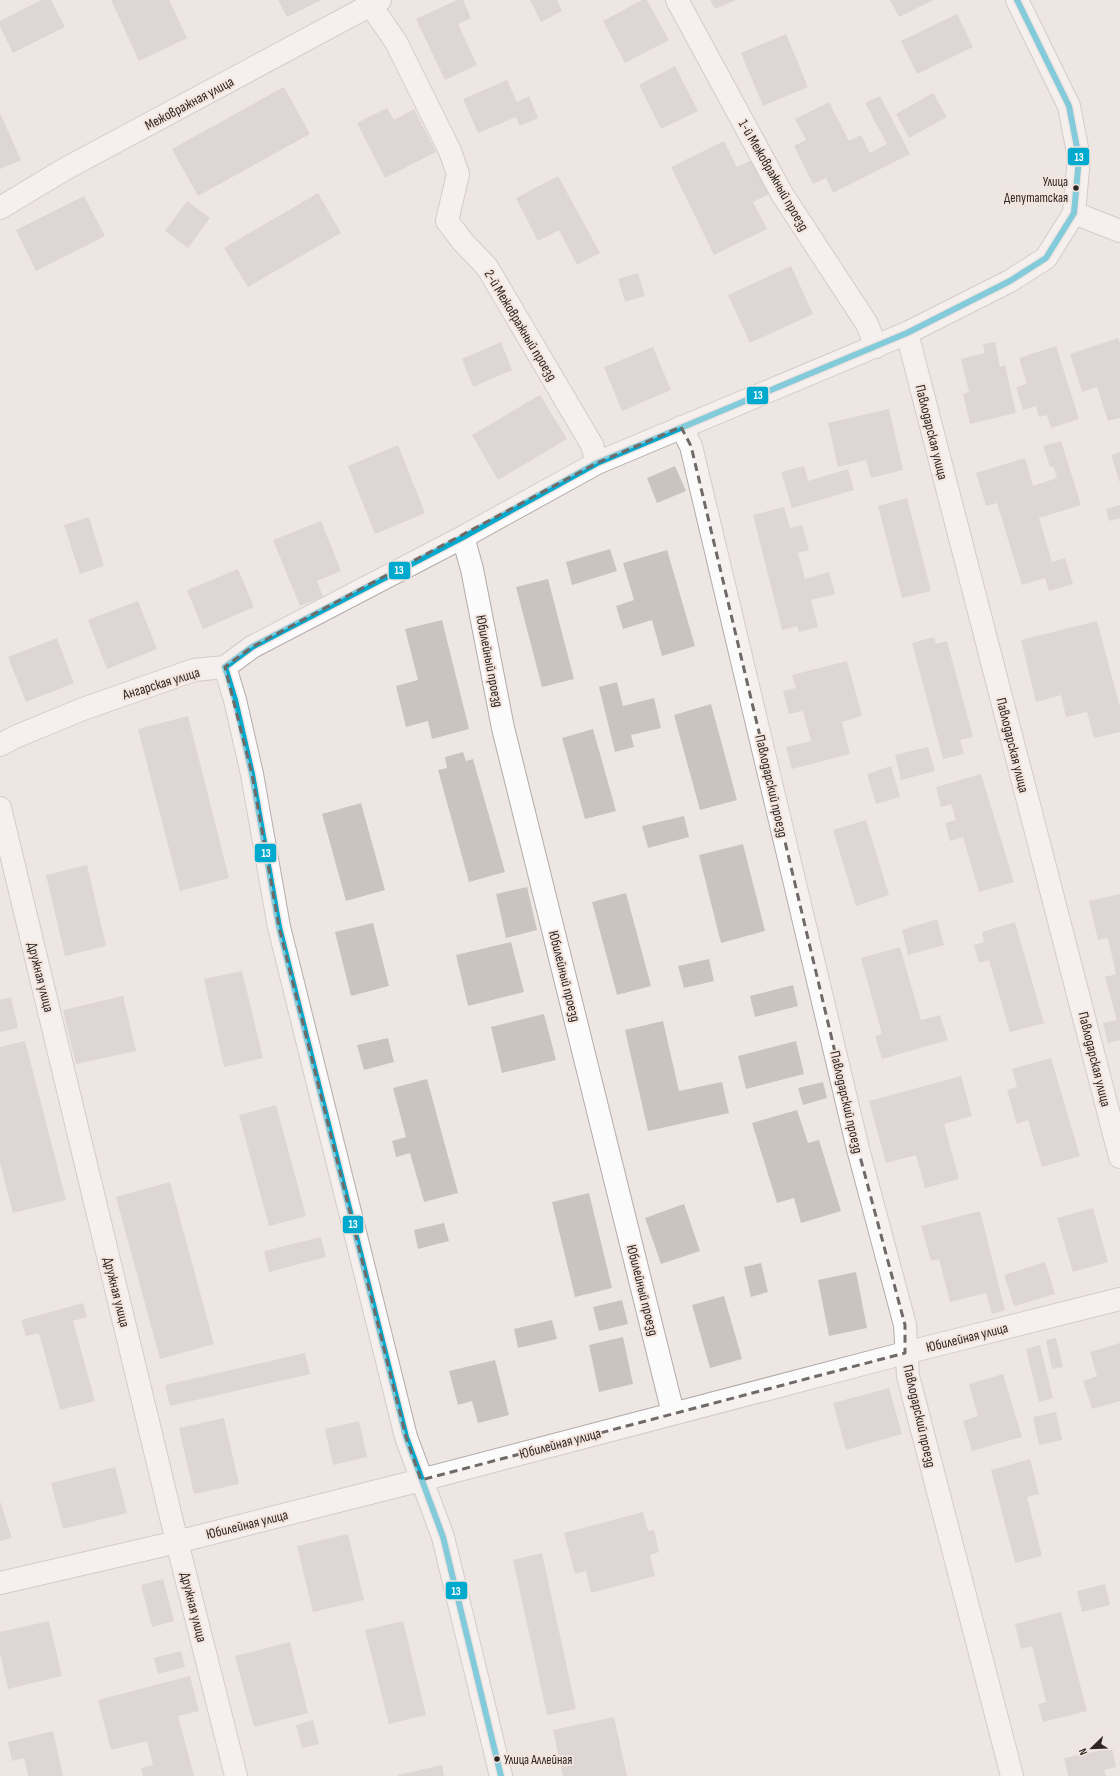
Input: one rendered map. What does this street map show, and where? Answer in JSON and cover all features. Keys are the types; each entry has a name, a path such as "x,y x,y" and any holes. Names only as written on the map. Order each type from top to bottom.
{"street":[{"name":"1-й Межовражный проезд","path":"677,0 782,194 867,324 876,347"},
{"path":"501,1776 443,1538 406,1437 279,927 252,774 235,700 225,667 252,647 463,537 597,463 907,333 1010,281 1046,258 1074,213 1079,158 1068,106 1017,0"},
{"name":"Межовражная улица","path":"0,208 65,169 372,2"},
{"name":"2-й Межовражный проезд","path":"372,2 396,42 450,150 458,174 447,221 463,242 487,267 592,445 597,463"},
{"path":"1074,213 1120,231"},
{"name":"Павлодарская улица","path":"907,333 1120,1157"},
{"name":"Павлодарский проезд","path":"681,427 691,446 858,1149 904,1325 908,1376 1012,1776"},
{"name":"Юбилейный проезд","path":"463,537 472,569 503,728 673,1413"},
{"name":"Ангарская улица","path":"0,745 15,737 90,706 194,670 225,667"},
{"name":"Дружная улица","path":"0,808 236,1776"},
{"name":"Юбилейная улица","path":"0,1583 178,1542 905,1353 1120,1299"}],"highlighted area":[{"path":"681,427 691,446 858,1149 905,1325 905,1353 421,1480 406,1437 279,927 252,774 225,667 252,647 597,463"}],"building":[{"path":"41,0 51,0 65,27 13,53 0,27 0,21"},
{"path":"111,0 169,0 187,38 139,61"},
{"path":"278,0 321,0 287,17"},
{"path":"457,0 463,0 471,18 458,24 477,65 445,80 416,19"},
{"path":"530,0 557,0 562,11 541,22"},
{"path":"642,0 647,0 669,40 625,63 603,21"},
{"path":"710,0 736,0 715,9"},
{"path":"890,0 933,0 899,17"},
{"path":"957,14 973,47 917,74 901,41"},
{"path":"786,34 808,87 763,106 741,53"},
{"path":"675,66 698,111 661,129 639,85"},
{"path":"507,80 517,102 529,96 538,118 520,126 516,117 478,133 463,99"},
{"path":"284,87 310,134 198,196 172,149"},
{"path":"933,93 947,117 909,138 896,114"},
{"path":"880,96 910,154 833,193 826,178 813,184 794,146 806,140 795,119 829,102 849,141 861,135 870,153 887,144 865,103"},
{"path":"387,108 394,120 414,109 436,152 385,178 357,123"},
{"path":"0,113 21,160 0,169"},
{"path":"724,141 737,167 752,160 769,194 753,202 767,229 714,255 671,167"},
{"path":"558,176 600,253 577,265 559,230 538,241 516,198"},
{"path":"318,193 341,233 248,287 224,248"},
{"path":"84,196 105,236 36,271 16,230"},
{"path":"187,201 210,218 188,248 165,231"},
{"path":"791,266 813,314 750,343 728,295"},
{"path":"638,273 645,296 625,302 618,279"},
{"path":"1118,338 1120,343 1120,418 1108,421 1097,387 1082,392 1070,354"},
{"path":"501,342 512,370 473,387 462,359"},
{"path":"995,342 1000,367 1005,365 1016,413 970,424 963,394 969,392 961,359 985,353 983,344"},
{"path":"1056,346 1079,419 1051,428 1047,415 1039,417 1036,406 1023,410 1016,387 1027,384 1019,358"},
{"path":"653,347 671,390 622,411 604,367"},
{"path":"540,395 567,439 498,480 472,435"},
{"path":"889,409 903,470 871,478 866,460 838,467 828,423"},
{"path":"1061,441 1081,505 1039,518 1052,562 1065,558 1073,584 1049,591 1045,578 1022,585 997,503 986,506 976,473 1025,458 1033,486 1057,478 1053,466 1050,467 1043,446"},
{"path":"398,445 425,513 375,534 348,466"},
{"path":"1120,452 1120,483 1111,455"},
{"path":"675,466 686,491 657,503 647,478"},
{"path":"804,466 808,481 848,469 854,490 792,508 781,472"},
{"path":"907,498 931,591 902,598 878,506"},
{"path":"1120,505 1120,518 1109,521 1106,509"},
{"path":"784,507 790,528 802,525 809,550 798,553 805,579 829,572 835,594 811,600 818,627 799,632 797,626 782,630 753,515"},
{"path":"89,517 104,566 80,574 64,525"},
{"path":"321,521 341,571 317,581 323,597 300,606 273,540"},
{"path":"610,549 617,571 572,585 566,562"},
{"path":"667,550 695,646 662,656 652,620 623,629 616,606 634,600 623,563"},
{"path":"238,569 254,607 203,629 187,590"},
{"path":"548,579 574,679 542,687 516,587"},
{"path":"138,601 157,649 107,669 88,620"},
{"path":"442,620 469,729 432,739 428,721 406,727 396,686 418,680 405,629"},
{"path":"1097,621 1120,707 1120,732 1094,738 1087,712 1066,717 1061,695 1036,702 1021,640"},
{"path":"934,637 936,644 947,641 973,737 960,740 964,754 943,759 912,643"},
{"path":"57,638 74,683 26,702 8,657"},
{"path":"847,661 862,716 842,722 850,754 792,769 786,747 811,741 803,711 789,714 783,691 796,688 792,675"},
{"path":"617,682 623,706 654,698 661,728 631,735 634,747 615,752 599,687"},
{"path":"711,704 737,800 700,810 674,715"},
{"path":"188,716 229,878 180,891 138,729"},
{"path":"593,729 616,811 585,819 562,738"},
{"path":"928,747 935,771 901,780 895,755"},
{"path":"463,752 466,761 473,759 505,872 469,882 438,770 447,768 445,757"},
{"path":"891,766 900,797 876,804 867,774"},
{"path":"981,774 1014,882 979,892 963,837 950,841 945,823 956,820 951,804 941,807 936,787"},
{"path":"361,803 385,890 346,901 322,814"},
{"path":"684,816 689,837 648,848 642,826"},
{"path":"866,820 889,895 856,906 833,830"},
{"path":"743,844 765,931 721,943 699,855"},
{"path":"87,865 106,946 65,956 46,875"},
{"path":"527,887 537,930 506,938 496,894"},
{"path":"626,893 651,986 617,995 592,902"},
{"path":"1120,894 1120,1040 1108,1043 1103,1023 1117,1020 1105,977 1116,974 1108,938 1098,940 1089,901"},
{"path":"937,919 944,945 908,955 902,930"},
{"path":"1015,922 1044,1023 1010,1032 989,960 979,963 974,945 984,942 982,932"},
{"path":"373,923 389,986 351,996 335,932"},
{"path":"511,942 524,992 468,1006 456,955"},
{"path":"900,947 921,1020 940,1015 948,1040 882,1059 875,1036 882,1034 861,958"},
{"path":"709,959 714,981 684,988 678,966"},
{"path":"242,971 263,1058 224,1067 204,979"},
{"path":"793,985 798,1006 755,1017 750,996"},
{"path":"123,996 136,1051 76,1064 63,1010"},
{"path":"11,997 18,1028 0,1032 0,1000"},
{"path":"544,1014 556,1060 502,1073 491,1027"},
{"path":"663,1021 679,1091 722,1082 729,1113 648,1131 625,1030"},
{"path":"388,1038 394,1062 364,1070 357,1045"},
{"path":"25,1041 66,1200 13,1213 0,1163 0,1047"},
{"path":"796,1041 804,1074 746,1089 738,1056"},
{"path":"1051,1058 1080,1156 1042,1167 1028,1120 1017,1124 1007,1090 1017,1087 1012,1069"},
{"path":"961,1076 972,1116 944,1124 959,1179 925,1188 916,1155 886,1163 869,1101"},
{"path":"427,1079 458,1193 424,1202 410,1153 396,1157 392,1141 406,1137 393,1088"},
{"path":"823,1082 827,1098 803,1105 798,1088"},
{"path":"276,1105 306,1216 269,1226 239,1115"},
{"path":"797,1110 808,1143 819,1140 841,1211 801,1223 794,1198 777,1203 752,1123"},
{"path":"170,1182 214,1344 160,1359 116,1197"},
{"path":"589,1193 612,1288 575,1297 552,1202"},
{"path":"684,1204 700,1251 661,1264 645,1218"},
{"path":"1093,1208 1108,1262 1073,1272 1057,1218"},
{"path":"980,1211 1005,1310 992,1314 986,1293 950,1302 939,1259 931,1261 921,1226"},
{"path":"444,1223 449,1241 418,1249 414,1230"},
{"path":"321,1237 326,1257 269,1272 264,1251"},
{"path":"1045,1262 1055,1294 1014,1306 1004,1275"},
{"path":"761,1263 768,1292 751,1297 744,1267"},
{"path":"856,1272 867,1328 829,1336 818,1280"},
{"path":"724,1296 742,1359 710,1368 692,1305"},
{"path":"622,1300 628,1324 599,1331 593,1307"},
{"path":"83,1303 87,1317 73,1321 95,1401 60,1410 39,1333 26,1336 21,1320"},
{"path":"552,1320 557,1339 518,1348 514,1329"},
{"path":"623,1337 633,1384 599,1392 589,1345"},
{"path":"1056,1338 1063,1367 1052,1369 1046,1340"},
{"path":"1120,1343 1120,1401 1092,1409 1083,1381 1097,1376 1090,1352"},
{"path":"1040,1345 1053,1398 1039,1402 1026,1349"},
{"path":"305,1353 310,1374 170,1406 165,1385"},
{"path":"495,1360 509,1415 478,1423 472,1401 458,1405 449,1371"},
{"path":"1003,1374 1022,1437 972,1451 963,1421 978,1416 969,1384"},
{"path":"889,1388 902,1434 846,1450 833,1403"},
{"path":"1056,1412 1062,1440 1039,1445 1033,1417"},
{"path":"224,1418 239,1484 194,1494 179,1428"},
{"path":"359,1421 367,1457 333,1465 325,1429"},
{"path":"1030,1459 1039,1494 1027,1497 1042,1556 1015,1563 991,1470"},
{"path":"115,1467 127,1513 63,1529 51,1483"},
{"path":"0,1501 12,1538 0,1541"},
{"path":"643,1512 648,1531 654,1530 659,1552 650,1555 655,1576 591,1593 586,1571 575,1574 564,1533"},
{"path":"348,1534 364,1600 313,1612 297,1546"},
{"path":"542,1553 576,1709 547,1715 513,1560"},
{"path":"163,1579 174,1621 152,1627 141,1585"},
{"path":"1105,1584 1110,1605 1082,1612 1077,1591"},
{"path":"1061,1612 1087,1711 1043,1722 1038,1704 1046,1702 1032,1646 1021,1649 1015,1624"},
{"path":"49,1621 62,1676 8,1689 0,1653 0,1632"},
{"path":"403,1621 426,1715 389,1724 365,1630"},
{"path":"290,1642 308,1713 254,1727 235,1656"},
{"path":"181,1651 185,1667 158,1674 154,1658"},
{"path":"190,1676 199,1711 178,1716 194,1776 143,1776 141,1768 153,1765 147,1741 111,1750 98,1700"},
{"path":"614,1717 627,1776 563,1776 553,1730"},
{"path":"313,1720 319,1744 302,1748 296,1725"},
{"path":"53,1731 63,1776 28,1776 24,1758 12,1761 8,1742"},
{"path":"1112,1748 1116,1767 1104,1770 1106,1776 1068,1776 1064,1758"},
{"path":"442,1765 444,1776 398,1776 398,1775"}],"transit line":[{"name":"13","path":"225,667 252,647 463,537 597,463 907,333 1010,281 1046,258 1074,213 1079,158 1069,106 1017,0"},
{"name":"13","path":"225,667 235,700 252,774 279,927 406,1437 443,1537 501,1776"}],"place":[{"name":"Улица Депутатская","path":"1076,188"},
{"name":"Улица Аллейная","path":"497,1759"}]}
